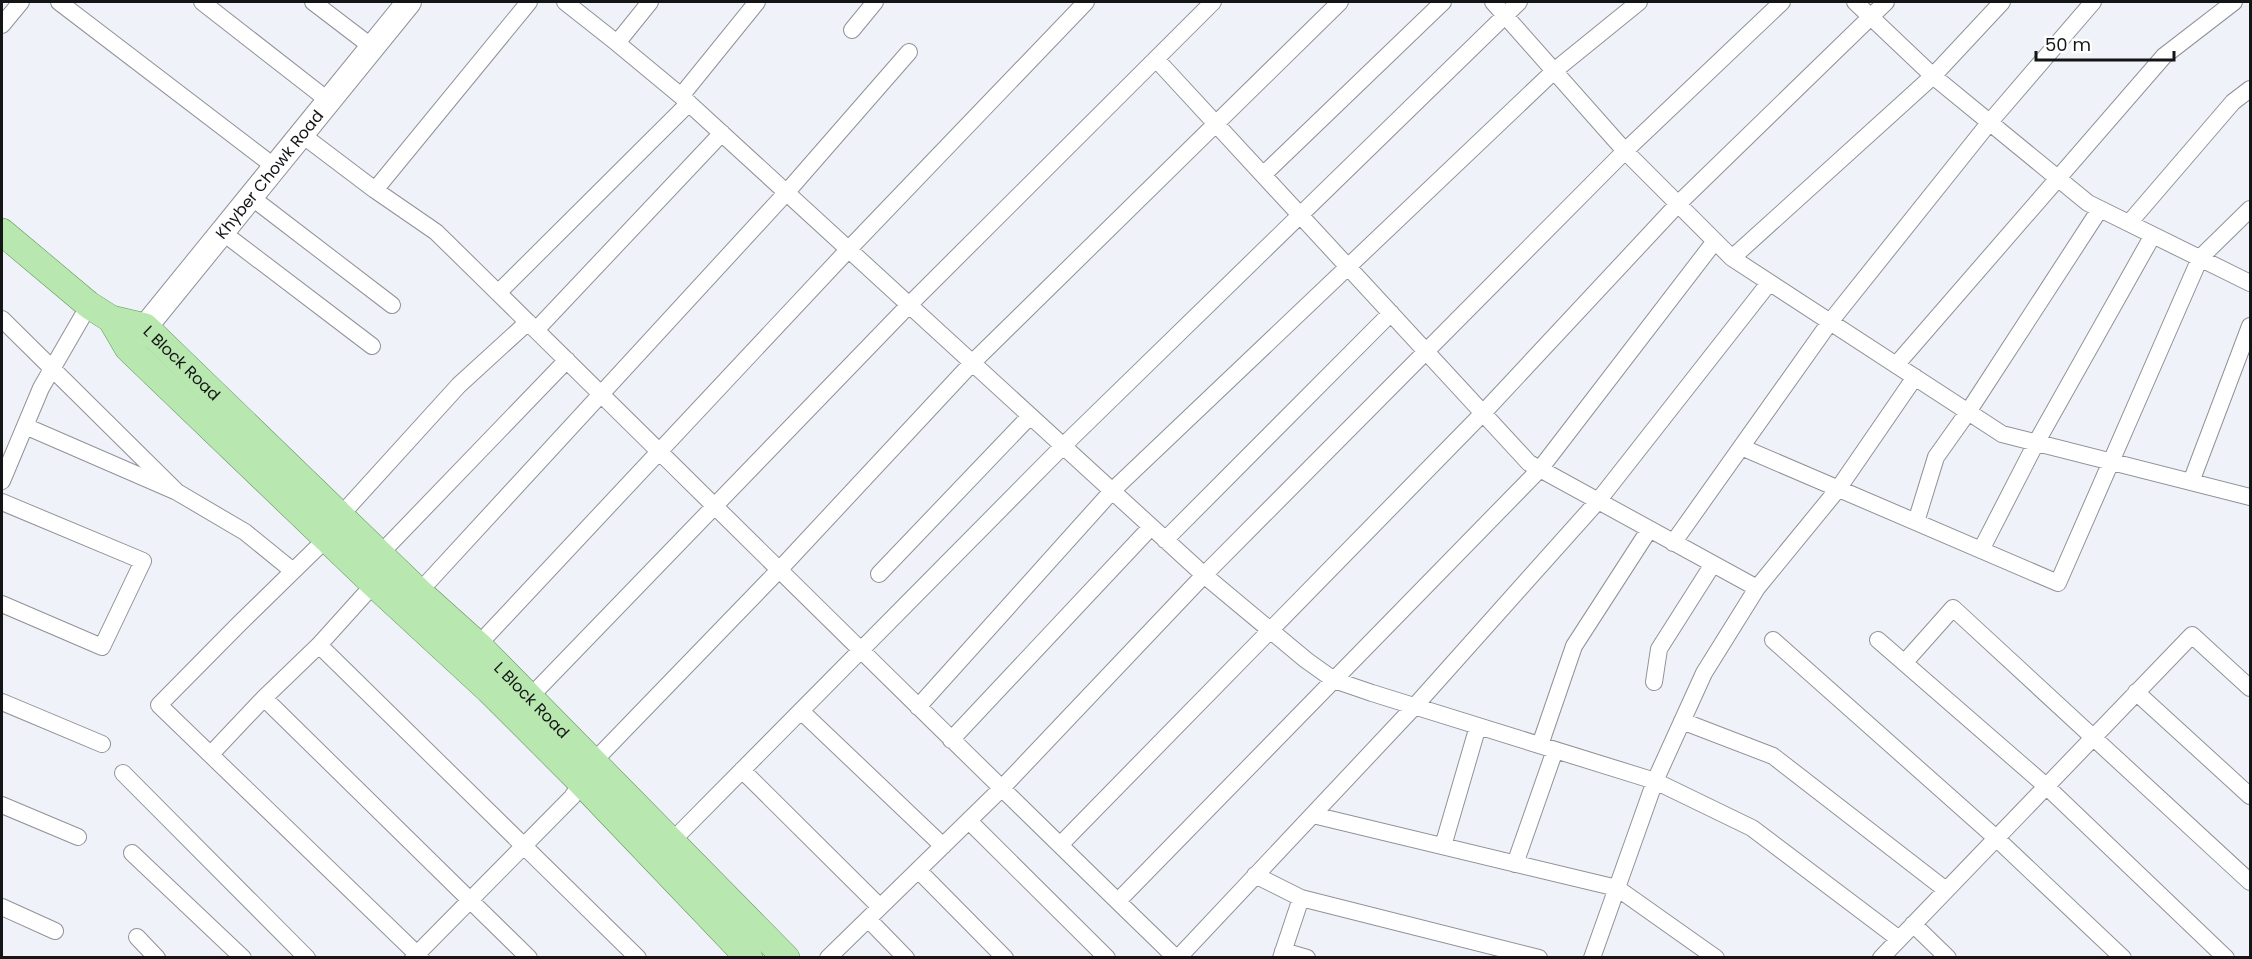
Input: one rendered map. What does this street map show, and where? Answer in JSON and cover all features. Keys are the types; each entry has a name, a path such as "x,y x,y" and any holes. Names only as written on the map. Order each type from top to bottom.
{"main road":[{"path":"2,232 89,305 111,319"},
{"name":"L Block Road","path":"111,319 145,327 334,527 374,584 587,772 672,841 786,957"},
{"name":"L Block Road","path":"111,319 128,348 334,527 380,554 478,645 530,698 587,772 749,957"}],"street":[{"path":"2,25 21,2"},
{"path":"59,2 275,167"},
{"path":"202,2 329,101"},
{"path":"313,2 372,47"},
{"name":"Khyber Chowk Road","path":"128,348 409,2"},
{"path":"375,190 529,2"},
{"path":"565,2 617,43 722,133 1204,575 1334,680 1414,707 1656,781 1752,828 1899,939"},
{"path":"617,43 650,2"},
{"path":"498,292 685,100 757,2"},
{"path":"852,30 875,2"},
{"path":"478,645 848,250 1086,2"},
{"path":"530,698 908,306 1214,2"},
{"path":"722,133 532,326 459,385 293,572 159,705 417,956 470,899 572,797 587,772 972,363 1340,2"},
{"path":"1263,175 1443,2"},
{"path":"1493,2 1625,151 1732,258 1769,283 2002,434 2250,497"},
{"path":"672,841 1064,446 1519,2"},
{"path":"918,707 1112,491 1554,71 1639,2"},
{"path":"828,957 1001,789 1204,575 1625,151 1782,2"},
{"path":"1855,2 1933,76 2088,203 2250,283"},
{"path":"1060,845 1484,413 1678,204 1886,2"},
{"path":"1732,258 1933,76 2002,2"},
{"path":"1673,543 1830,322 1989,123 2093,2"},
{"path":"1896,365 2056,177 2164,56 2235,2"},
{"path":"419,592 786,193 909,52"},
{"path":"1156,59 1529,463 1757,588"},
{"path":"2129,223 2233,102 2250,89"},
{"path":"302,134 375,190 436,232 716,505 1001,789 1177,957 1414,707 1598,501 1769,283"},
{"path":"251,197 392,305"},
{"path":"1916,522 1936,457 1968,412 2100,209"},
{"path":"1741,447 2058,584 2200,258 2250,209"},
{"path":"222,232 372,346"},
{"path":"1981,550 2036,443 2153,235"},
{"path":"1118,902 1540,469 1715,241"},
{"path":"2,481 52,370 89,305"},
{"path":"1165,540 1391,313"},
{"path":"2,319 177,492"},
{"path":"2192,482 2250,326"},
{"path":"380,554 567,360"},
{"path":"1592,957 1656,781 1704,673 1757,588 1838,489 1915,377"},
{"path":"879,574 1030,416"},
{"path":"25,426 177,492 245,532 293,572"},
{"path":"2,502 143,561 102,647 2,604"},
{"path":"951,740 1151,527"},
{"path":"1515,864 1574,646 1649,530"},
{"path":"1654,682 1659,650 1713,564"},
{"path":"211,754 319,645 374,584"},
{"path":"1905,662 1953,608 2250,882"},
{"path":"1881,957 2192,634 2250,688"},
{"path":"1773,640 1996,838 2123,957"},
{"path":"1878,640 2046,786 2226,957"},
{"path":"319,645 638,957"},
{"path":"2136,692 2250,796"},
{"path":"264,698 529,957"},
{"path":"2,702 102,744"},
{"path":"801,711 943,846"},
{"path":"1682,721 1773,756 1946,890"},
{"path":"1443,846 1478,726"},
{"path":"742,770 880,907"},
{"path":"123,773 307,957"},
{"path":"2,805 78,837"},
{"path":"1313,815 1617,888 1716,957"},
{"path":"969,821 1107,957"},
{"path":"132,854 243,957"},
{"path":"918,870 1005,957"},
{"path":"1256,875 1302,898 1539,957"},
{"path":"1302,898 1282,954 1307,957"},
{"path":"2,907 55,931"},
{"path":"868,919 906,957"},
{"path":"1913,924 1948,957"},
{"path":"137,937 157,957"}]}
